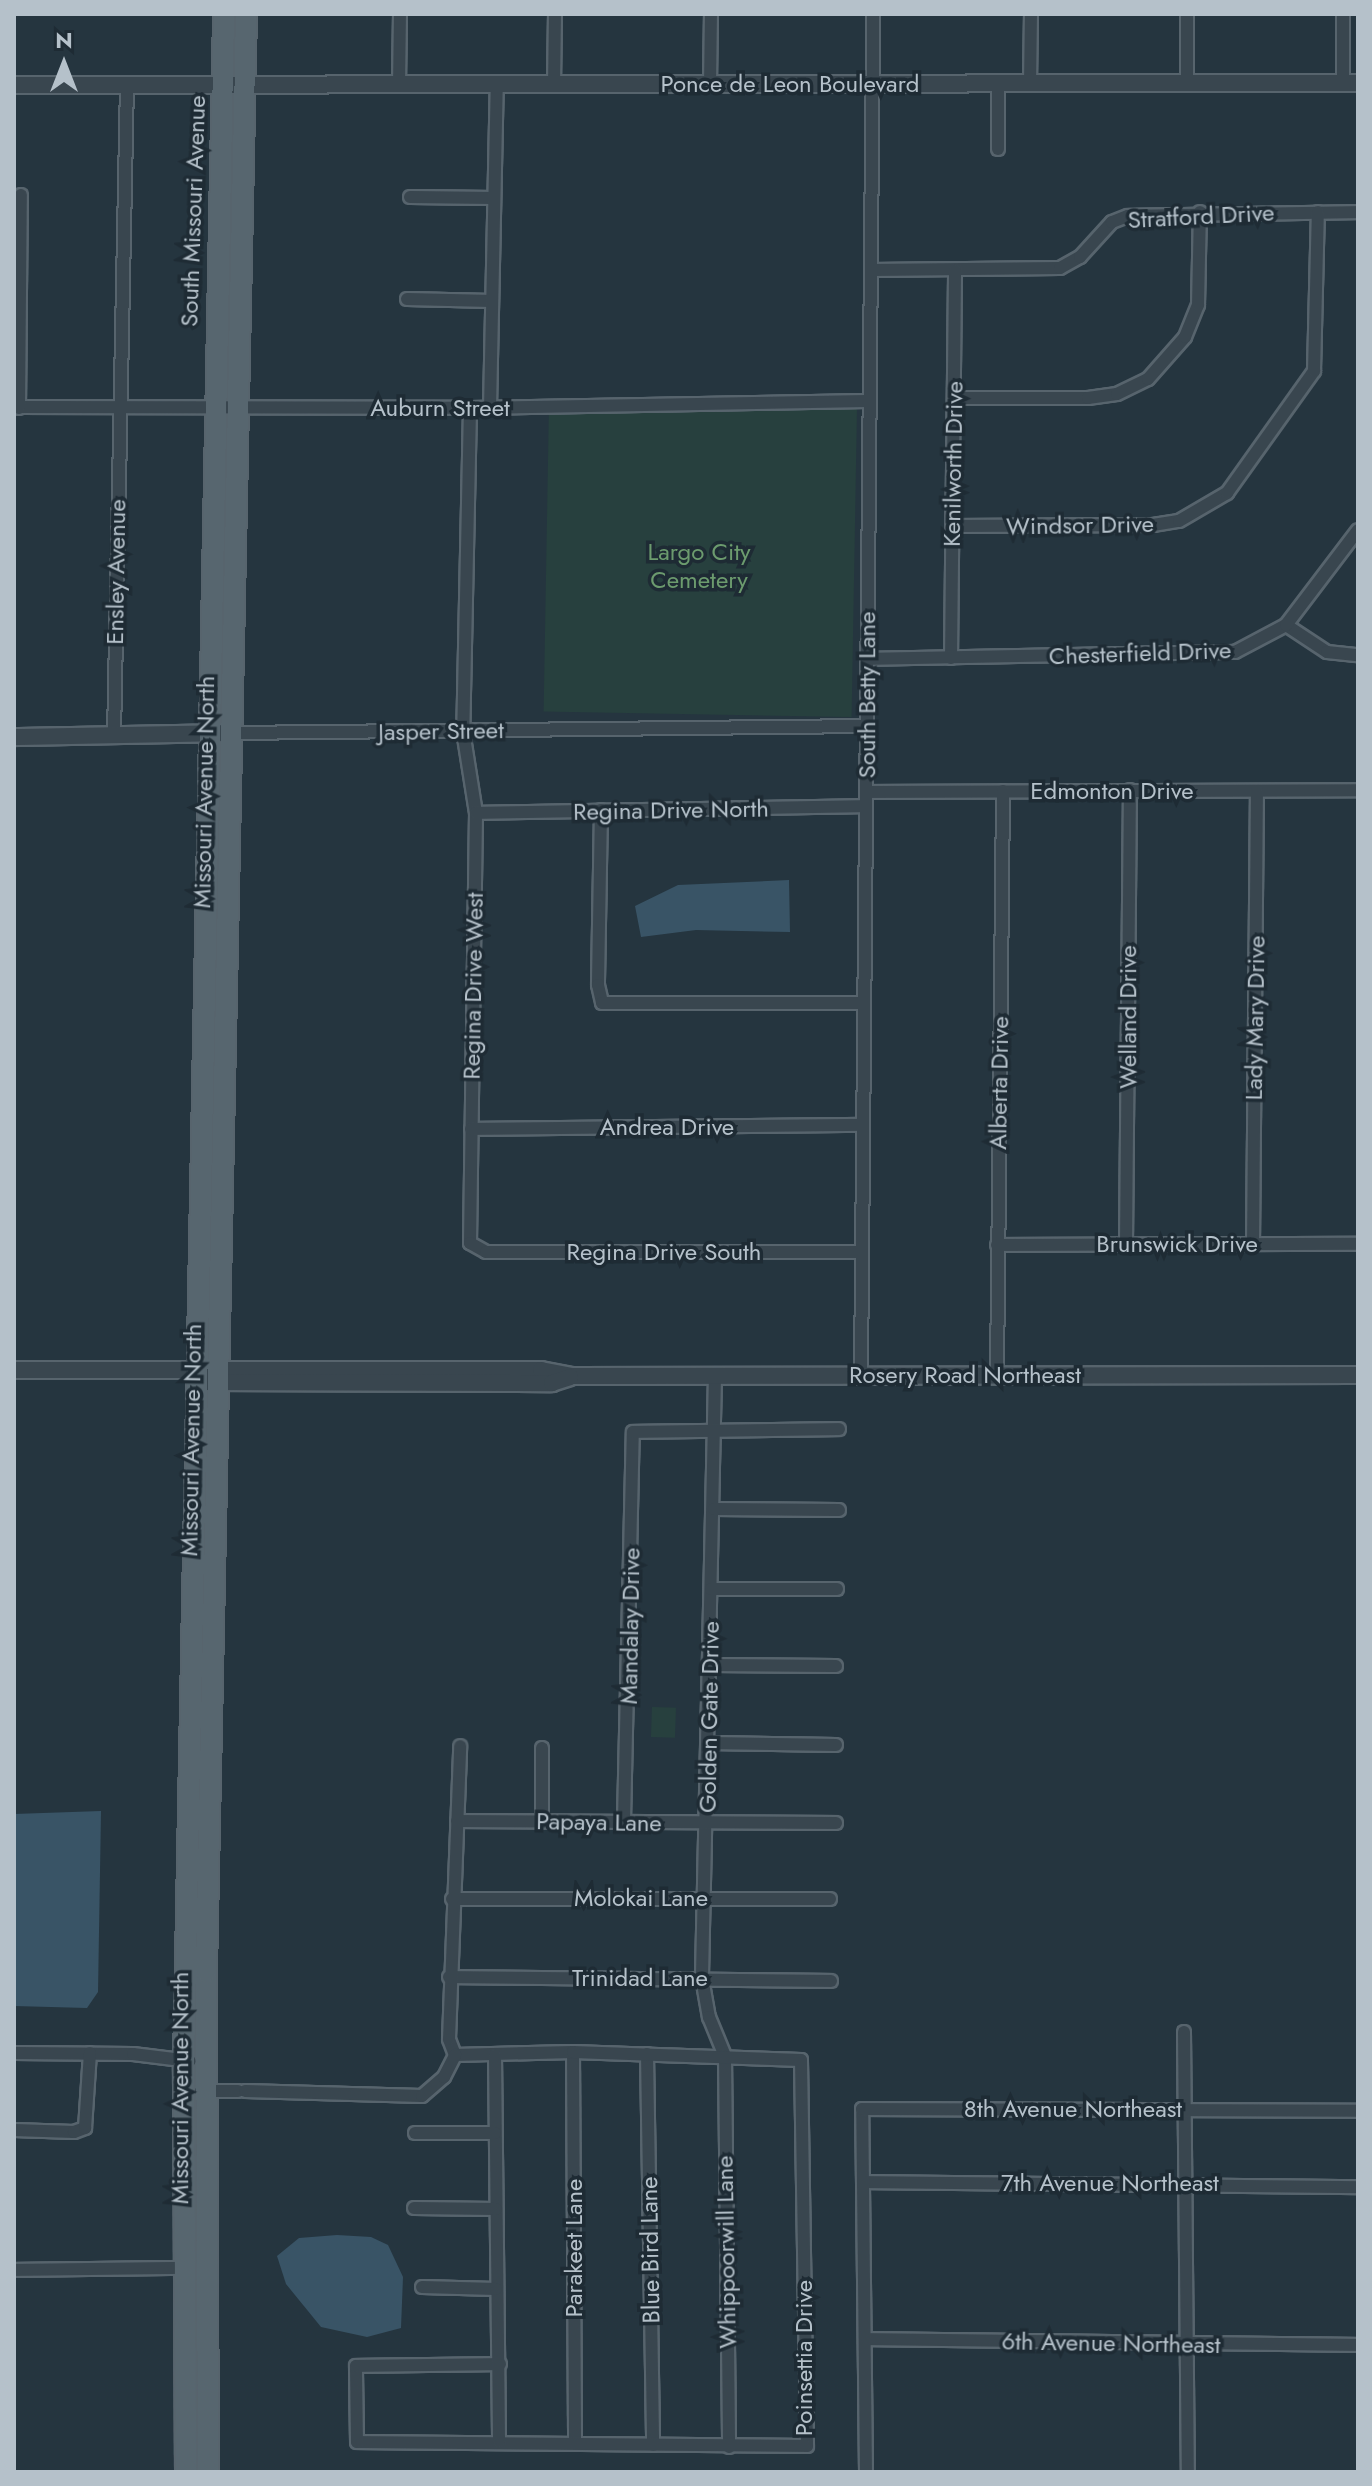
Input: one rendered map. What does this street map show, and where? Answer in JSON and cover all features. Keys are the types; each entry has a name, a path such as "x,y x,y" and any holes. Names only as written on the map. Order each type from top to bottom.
{"main road":[{"name":"South Missouri Avenue","path":"213,409 224,14"},
{"name":"South Missouri Avenue","path":"236,409 246,14"},
{"name":"Missouri Avenue North","path":"186,2472 184,2061 206,949 213,409"},
{"name":"Missouri Avenue North","path":"208,2472 206,2062 236,409"},
{"path":"206,949 214,989 214,1045 225,1065"},
{"path":"203,1053 213,1073 215,1155 222,1183"},
{"path":"192,1598 202,1610 201,1706 212,1717"},
{"path":"189,1733 211,1757"},
{"path":"185,2204 193,2221 195,2251 207,2262"},
{"path":"185,2268 207,2302"}],"street":[{"path":"399,85 400,14"},
{"path":"554,85 555,14"},
{"path":"710,84 711,14"},
{"name":"South Betty Lane","path":"861,1375 867,401 873,14"},
{"path":"1030,84 1031,14"},
{"path":"1187,14 1187,83"},
{"path":"1343,14 1350,82"},
{"name":"Ponce de Leon Boulevard","path":"14,85 1350,82"},
{"path":"998,84 998,149"},
{"name":"Ensley Avenue","path":"114,736 127,85"},
{"path":"490,408 497,85"},
{"path":"17,408 21,195"},
{"path":"410,197 494,198"},
{"path":"954,398 1088,398 1117,394 1148,379 1185,337 1198,305 1200,212"},
{"name":"Stratford Drive","path":"871,270 1060,268 1080,257 1120,218 1200,212 1358,212"},
{"name":"Windsor Drive","path":"952,526 1163,524 1205,509 1227,493 1314,371 1318,212"},
{"name":"Kenilworth Drive","path":"951,658 955,270"},
{"path":"407,299 492,301"},
{"name":"Auburn Street","path":"17,408 490,408 867,401"},
{"name":"Regina Drive West","path":"470,408 463,731 476,813 470,1243"},
{"name":"Chesterfield Drive","path":"867,659 1212,655 1254,646 1286,625 1358,530"},
{"path":"1286,625 1327,652 1358,655"},
{"name":"Jasper Street","path":"14,737 867,726"},
{"name":"Welland Drive","path":"1126,1244 1130,790"},
{"name":"Edmonton Drive","path":"866,792 1358,790"},
{"name":"Alberta Drive","path":"997,1375 1003,791"},
{"name":"Lady Mary Drive","path":"1253,1245 1257,791"},
{"name":"Regina Drive North","path":"476,813 866,806"},
{"path":"601,810 598,985 602,1003 616,1007 862,1003"},
{"name":"Andrea Drive","path":"471,1129 863,1125"},
{"name":"Regina Drive South","path":"470,1243 486,1252 861,1252"},
{"name":"Brunswick Drive","path":"997,1245 1358,1244"},
{"path":"14,1376 61,1370 196,1377"},
{"name":"Rosery Road Northeast","path":"196,1377 541,1370 572,1376 1358,1375"},
{"name":"Golden Gate Drive","path":"715,1375 702,1978 709,2017 725,2056"},
{"path":"14,1376 196,1377"},
{"path":"715,1431 839,1429"},
{"name":"Mandalay Drive","path":"624,1820 633,1432 715,1431"},
{"path":"714,1509 839,1510"},
{"path":"711,1589 837,1589"},
{"path":"711,1665 836,1666"},
{"path":"709,1743 836,1745"},
{"path":"455,2055 449,2039 449,1977 460,1746"},
{"path":"542,1748 542,1821"},
{"name":"Papaya Lane","path":"457,1821 836,1823"},
{"name":"Molokai Lane","path":"452,1899 830,1899"},
{"name":"Trinidad Lane","path":"449,1977 831,1981"},
{"path":"1184,2032 1188,2472"},
{"path":"455,2055 573,2052 725,2056"},
{"name":"Parakeet Lane","path":"573,2052 575,2443"},
{"path":"14,2053 90,2053 206,2062"},
{"path":"14,2130 74,2132 85,2128 90,2053"},
{"name":"Blue Bird Lane","path":"647,2054 653,2445"},
{"path":"184,2090 422,2096 435,2088 455,2055"},
{"path":"495,2055 499,2442"},
{"name":"Poinsettia Drive","path":"500,2364 356,2366 357,2442 807,2446 801,2060 725,2056"},
{"name":"Whippoorwill Lane","path":"725,2056 729,2447"},
{"name":"8th Avenue Northeast","path":"863,2182 862,2109 1358,2111"},
{"path":"415,2133 495,2133"},
{"path":"863,2182 866,2472"},
{"name":"7th Avenue Northeast","path":"863,2182 1184,2182 1358,2187"},
{"path":"414,2208 496,2209"},
{"path":"14,2270 185,2268"},
{"path":"422,2287 496,2289"},
{"name":"6th Avenue Northeast","path":"865,2339 1358,2345"}],"green space":[{"name":"Largo City Cemetery","path":"549,402 857,407 852,717 544,712"},
{"path":"652,1707 676,1708 675,1738 651,1737"}],"water":[{"path":"789,880 790,932 696,930 641,937 635,906 678,885"},
{"path":"101,1811 98,1992 87,2008 14,2006 14,1814"},
{"path":"337,2235 371,2237 388,2245 403,2277 401,2328 367,2337 321,2327 286,2284 277,2256 299,2238"}]}
